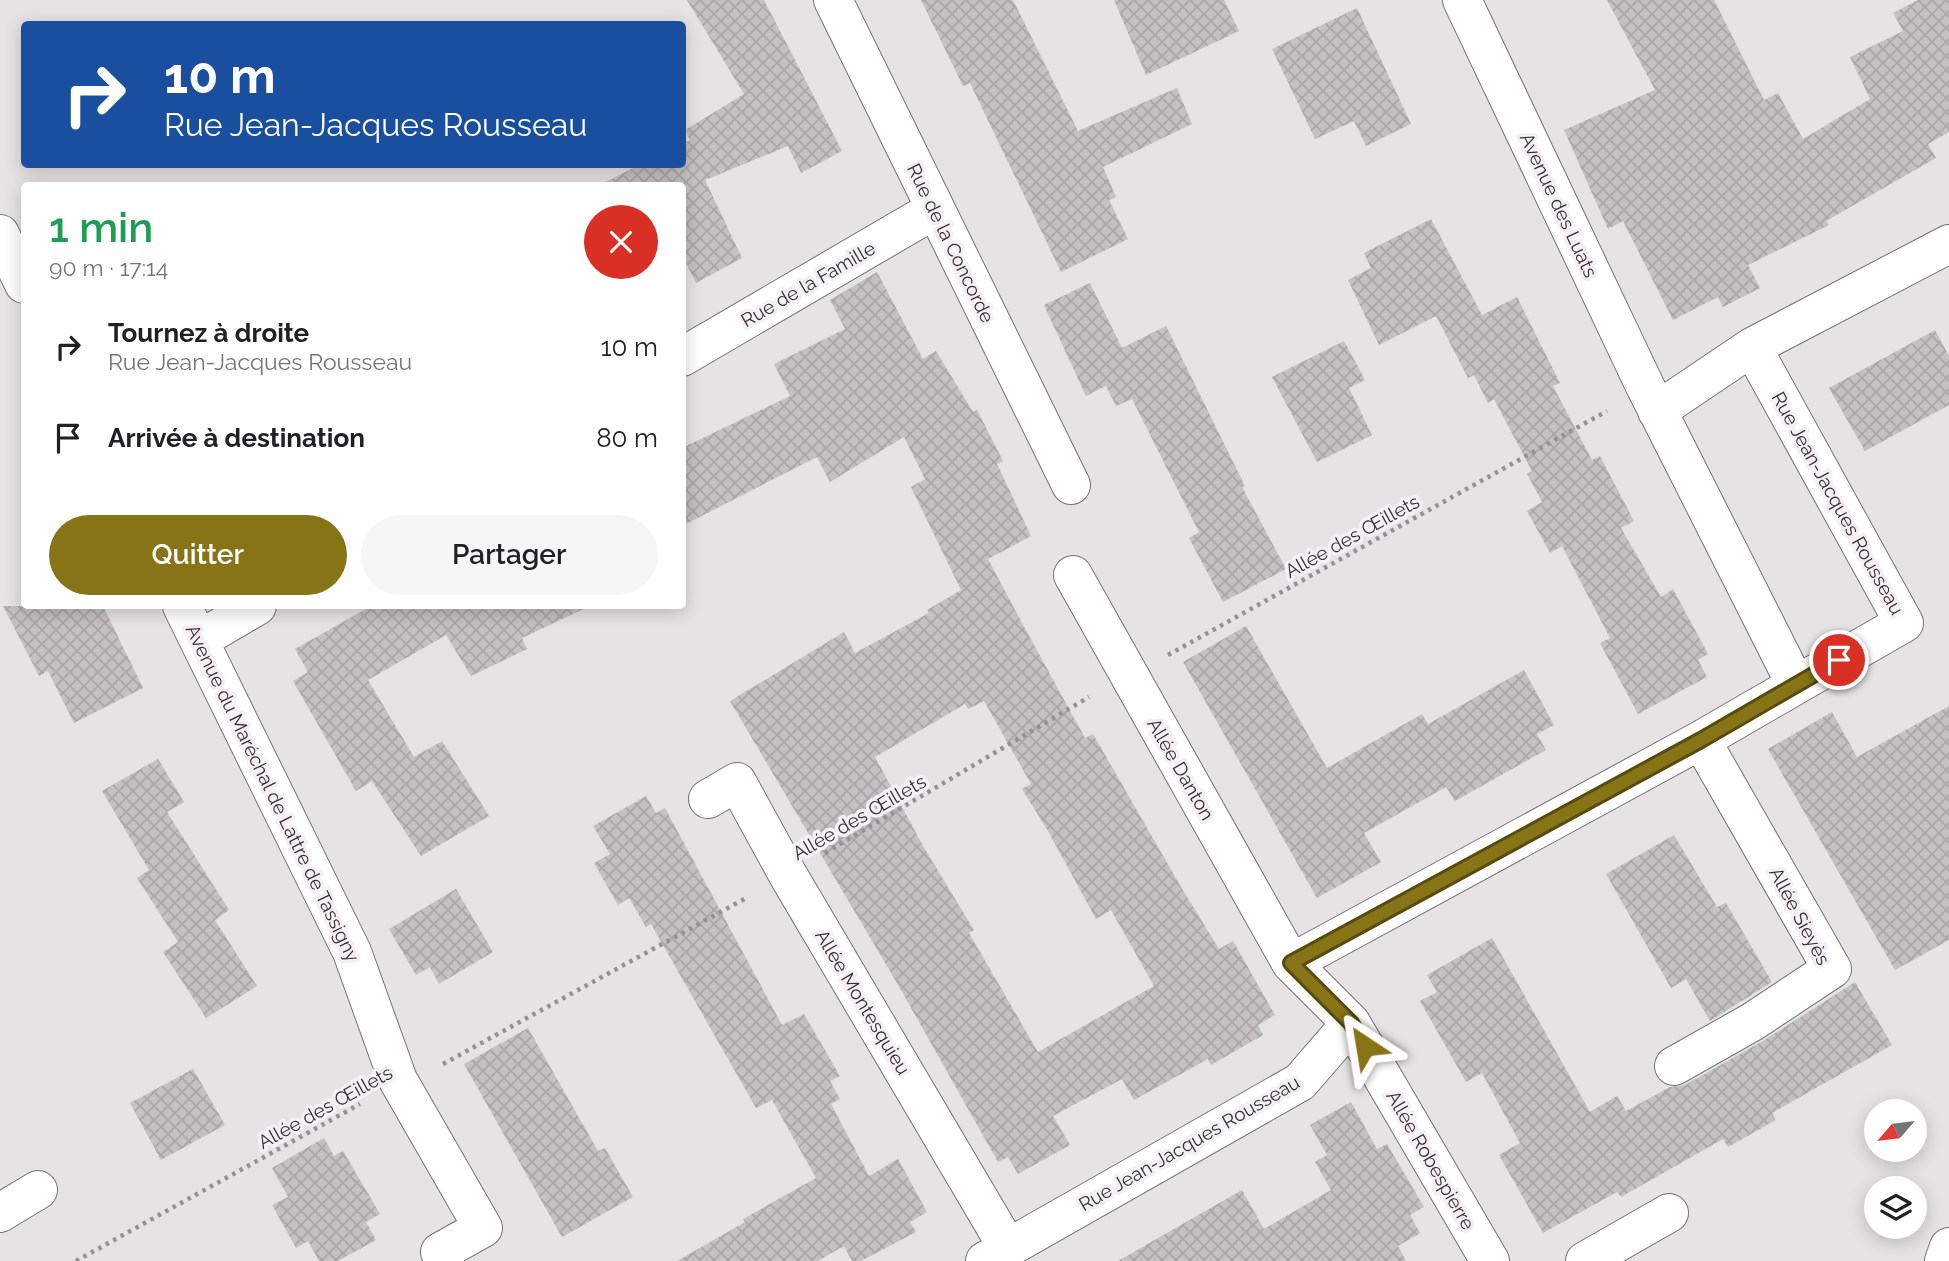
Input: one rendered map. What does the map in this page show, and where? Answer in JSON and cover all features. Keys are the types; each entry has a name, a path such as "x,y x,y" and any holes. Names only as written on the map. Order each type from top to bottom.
{"street":[{"name":"Rue de la Concorde","path":"833,0 1071,485"},
{"name":"Avenue des Luats","path":"1462,0 1657,411"},
{"name":"Rue de la Famille","path":"686,355 934,210"},
{"path":"0,234 21,278"},
{"path":"1796,685 1657,411 1752,347 1949,244"},
{"name":"Rue Jean-Jacques Rousseau","path":"1291,963 1701,740 1904,624 1752,347"},
{"name":"Allée Danton","path":"1073,575 1291,963"},
{"name":"Avenue du Maréchal de Lattre de Tassigny","path":"184,609 352,952 398,1080 483,1228 440,1252 445,1261"},
{"path":"199,640 252,609"},
{"name":"Allée Sieyès","path":"1674,1066 1752,1022 1832,968 1701,740"},
{"name":"Allée Montesquieu","path":"708,799 737,782 997,1255"},
{"path":"1291,963 1351,1023"},
{"name":"Rue Jean-Jacques Rousseau","path":"997,1255 1300,1082 1351,1023"},
{"name":"Allée Robespierre","path":"1351,1023 1490,1261"},
{"path":"0,1213 38,1190"},
{"path":"1585,1261 1669,1213"},
{"path":"1944,1261 1949,1247"}],"path":[{"name":"Allée des Œillets","path":"76,1261 398,1080 424,1074 788,875 1111,685 1616,406 1657,411"}],"building":[{"path":"687,0 764,0 842,151 801,173 788,146 705,180 742,258 696,283 686,263 686,182 606,182 633,168 686,168 686,140 690,140 686,129 744,94"},
{"path":"921,0 1013,0 1078,131 1177,88 1192,124 1103,167 1116,197 1109,200 1128,239 1061,272 970,83 963,86"},
{"path":"1114,0 1224,0 1239,31 1146,75"},
{"path":"1607,0 1714,0 1764,100 1778,93 1803,139 1870,99 1850,57 1903,31 1893,13 1918,0 1949,0 1949,132 1928,144 1936,158 1826,221 1829,225 1748,265 1760,288 1723,307 1718,297 1673,320 1623,221 1608,229 1564,130 1655,90"},
{"path":"1357,8 1411,124 1366,146 1354,121 1315,139 1272,49"},
{"path":"1431,219 1482,315 1517,297 1560,383 1553,386 1592,460 1600,456 1634,521 1621,528 1661,597 1673,589 1708,654 1698,660 1707,677 1638,714 1600,643 1610,638 1562,546 1550,553 1527,511 1542,502 1527,474 1532,471 1494,399 1488,403 1474,375 1468,378 1436,316 1379,345 1348,280 1371,268 1364,253"},
{"path":"877,272 923,359 936,351 973,412 977,410 1003,461 997,464 1031,536 988,559 1085,738 1093,734 1219,949 1233,941 1275,1015 1258,1025 1263,1035 1211,1065 1208,1059 1134,1100 1122,1079 1053,1116 1070,1145 1018,1174 1008,1157 998,1162 897,983 730,701 844,632 855,653 929,613 927,610 961,590 911,487 925,479 904,437 830,482 817,457 686,524 686,446 790,396 774,364 845,329 830,300","holes":["984,701 1031,784 1022,789 1096,919 1111,910 1154,986 1038,1052 969,933 974,930 923,846 875,757 965,704 968,709"]},
{"path":"1090,283 1122,348 1166,326 1245,486 1242,487 1286,569 1223,602 1189,538 1199,532 1132,399 1116,406 1106,386 1086,396 1044,305"},
{"path":"1935,330 1949,356 1949,405 1865,451 1829,388"},
{"path":"1344,341 1365,380 1349,388 1372,435 1317,462 1272,377"},
{"path":"3,606 21,606 21,609 104,609 143,688 74,723 48,671 39,676"},
{"path":"366,609 584,609 522,638 527,649 471,676 446,635 368,680 414,757 442,741 489,816 421,856 372,781 356,791 293,681 308,672 295,649"},
{"path":"1246,626 1327,768 1422,714 1428,724 1524,670 1554,725 1537,734 1546,750 1455,801 1446,787 1364,833 1381,862 1317,898 1183,662"},
{"path":"1949,706 1949,940 1895,970 1768,749 1832,712 1857,757"},
{"path":"158,759 184,802 167,812 229,910 215,920 257,986 206,1018 163,952 178,942 137,878 149,870 102,791"},
{"path":"646,796 656,813 665,808 782,1025 804,1014 840,1076 830,1081 840,1099 831,1104 869,1176 898,1159 927,1212 910,1222 916,1232 861,1261 852,1261 844,1246 818,1261 677,1261 745,1222 743,1219 816,1178 772,1100 756,1108 651,924 646,927 629,898 618,905 594,863 610,854 593,826"},
{"path":"1674,835 1717,907 1726,903 1772,982 1710,1021 1686,979 1671,988 1606,874"},
{"path":"456,889 493,952 439,984 430,967 416,975 389,929"},
{"path":"1492,938 1590,1112 1617,1096 1626,1111 1670,1087 1685,1085 1763,1041 1855,982 1892,1045 1772,1113 1776,1120 1728,1147 1723,1139 1621,1197 1617,1192 1543,1233 1499,1155 1520,1143 1482,1073 1466,1082 1420,1001 1437,992 1427,975"},
{"path":"528,1028 598,1151 605,1148 633,1197 562,1237 464,1064"},
{"path":"193,1069 225,1125 161,1160 130,1103"},
{"path":"1351,1102 1377,1149 1387,1144 1424,1207 1410,1215 1420,1233 1398,1246 1406,1261 1118,1261 1242,1190 1264,1229 1331,1190 1315,1162 1327,1155 1310,1125"},
{"path":"324,1138 334,1156 343,1151 380,1214 366,1222 376,1240 338,1261 319,1261 308,1241 296,1248 272,1205 288,1197 272,1168"}],"route":[{"path":"1365,1046 1351,1023 1291,963 1701,740 1839,660"}]}
